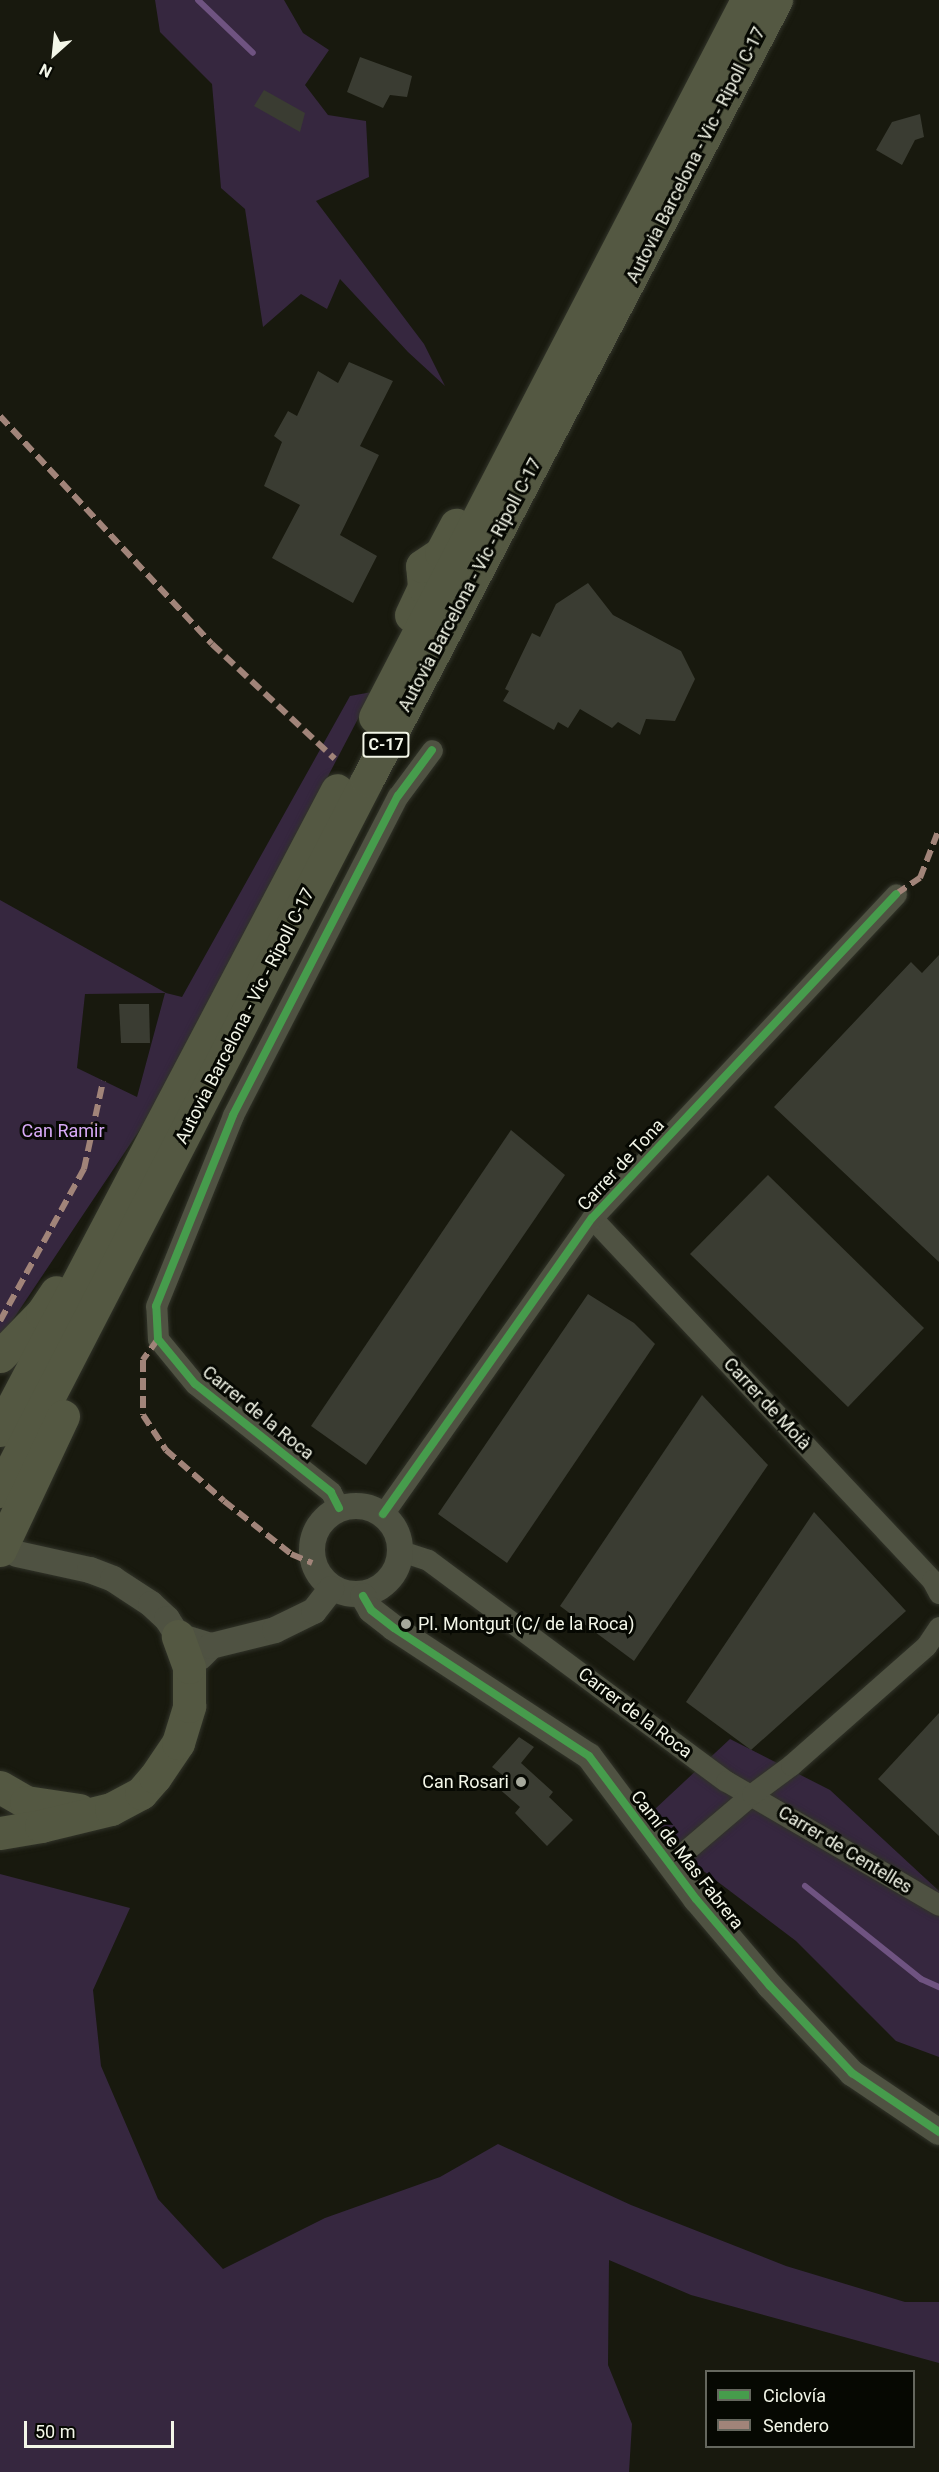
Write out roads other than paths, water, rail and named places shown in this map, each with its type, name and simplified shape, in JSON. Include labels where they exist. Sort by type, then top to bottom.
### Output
[{"type":"highway","name":"Autovia Barcelona - Vic - Ripoll C-17","points":[[0,1491],[776,0]]},
{"type":"highway","name":"Autovia Barcelona - Vic - Ripoll C-17","points":[[0,1430],[384,698],[386,670],[424,587],[422,566],[441,553],[473,492],[512,453],[738,5]]},
{"type":"highway","points":[[8,1552],[137,1258],[177,1150]]},
{"type":"highway","points":[[0,1356],[42,1313],[118,1203]]},
{"type":"highway","points":[[0,1833],[41,1826],[111,1809],[141,1792],[168,1761],[178,1743],[189,1706],[200,1656],[178,1636]]},
{"type":"highway","points":[[0,1787],[26,1802],[46,1807],[70,1810],[111,1809]]},
{"type":"street","name":"Carrer de la Roca","points":[[339,1508],[331,1492],[195,1384],[158,1339],[156,1306],[233,1115],[398,796],[432,750]]},
{"type":"street","name":"Carrer de Tona","points":[[383,1514],[592,1218],[896,894]]},
{"type":"street","name":"Carrer de Moià","points":[[592,1218],[932,1580],[939,1593]]},
{"type":"street","points":[[358,1505],[383,1514],[397,1532],[401,1551],[396,1572],[379,1590],[363,1596],[331,1589],[312,1563],[311,1540],[322,1520],[339,1508],[358,1505]]},
{"type":"street","name":"Carrer de la Roca","points":[[401,1551],[428,1560],[726,1781],[752,1794]]},
{"type":"street","points":[[8,1552],[90,1570],[113,1579],[150,1604],[167,1619],[178,1636]]},
{"type":"street","points":[[200,1656],[275,1630],[314,1611],[331,1589]]},
{"type":"street","name":"Camí de Mas Fabrera","points":[[363,1596],[371,1610],[394,1628],[589,1756],[696,1899],[770,1986],[852,2073],[939,2132]]},
{"type":"street","points":[[671,1863],[752,1794],[791,1765],[908,1662],[926,1646],[939,1627]]},
{"type":"street","name":"Carrer de Centelles","points":[[752,1794],[939,1905]]},
{"type":"waterway","points":[[198,0],[253,53]]},
{"type":"waterway","points":[[805,1886],[921,1979],[939,1987]]},
{"type":"place","name":"Pl. Montgut (C/ de la Roca)","points":[[406,1624]]},
{"type":"place","name":"Can Rosari","points":[[521,1782]]},
{"type":"park label","name":"Can Ramir","points":[[63,1131]]}]
